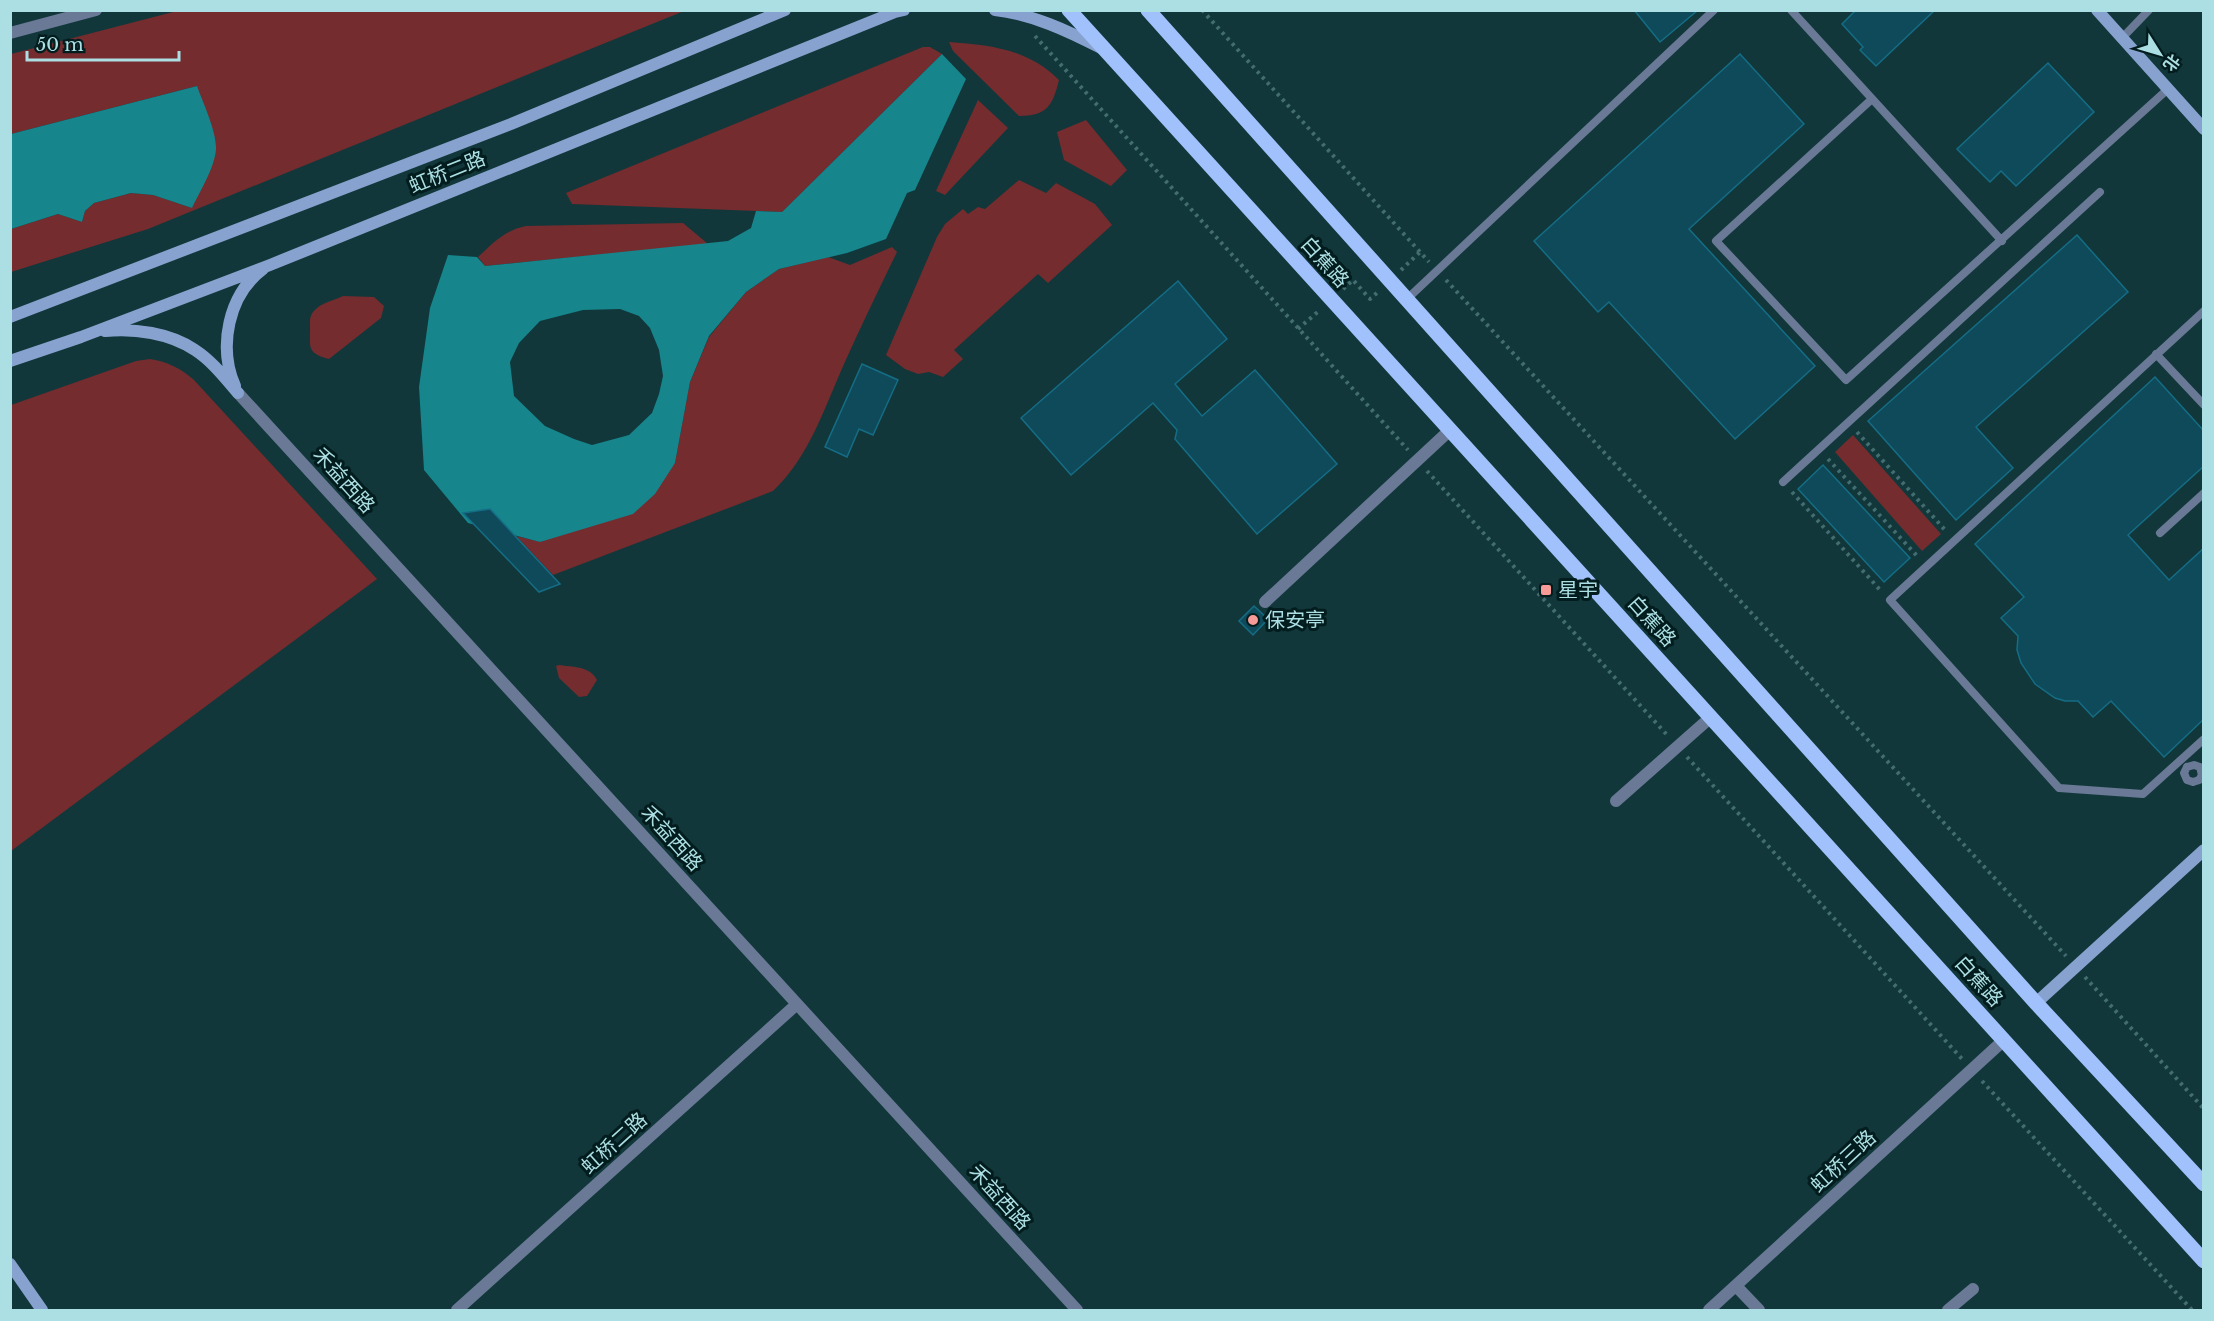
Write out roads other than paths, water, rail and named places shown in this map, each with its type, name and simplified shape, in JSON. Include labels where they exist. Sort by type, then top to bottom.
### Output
[{"type":"main road","name":"白蕉路","points":[[1069,10],[2204,1261]]},
{"type":"main road","name":"白蕉路","points":[[1148,10],[2036,1003],[2204,1184]]},
{"type":"street","points":[[10,33],[96,10]]},
{"type":"street","name":"虹桥二路","points":[[10,318],[511,124],[785,10]]},
{"type":"street","points":[[995,10],[1056,27],[1105,50]]},
{"type":"street","points":[[2097,10],[2204,129]]},
{"type":"street","name":"虹桥二路","points":[[10,361],[81,337],[270,264],[898,11]]},
{"type":"street","points":[[238,393],[231,377],[228,361],[226,342],[229,322],[244,290],[255,275],[270,264]]},
{"type":"street","points":[[81,337],[107,331],[129,331],[153,333],[173,340],[194,349],[211,362],[238,393]]},
{"type":"street","name":"禾益西路","points":[[238,393],[1077,1311]]},
{"type":"street","points":[[1265,602],[1450,430]]},
{"type":"street","points":[[1616,801],[1711,717]]},
{"type":"street","points":[[2036,1003],[2204,850]]},
{"type":"street","name":"虹桥二路","points":[[457,1311],[797,1004]]},
{"type":"street","name":"虹桥三路","points":[[1709,1311],[2004,1040]]},
{"type":"street","points":[[10,1264],[42,1311]]},
{"type":"street","points":[[1736,1286],[1759,1311]]},
{"type":"street","points":[[1948,1311],[1973,1289]]},
{"type":"lane","points":[[1407,299],[1714,10]]},
{"type":"lane","points":[[1791,10],[2002,241]]},
{"type":"lane","points":[[2122,38],[2149,10]]},
{"type":"lane","points":[[1872,99],[1716,242],[1846,380],[2168,89]]},
{"type":"lane","points":[[1783,482],[2100,192]]},
{"type":"lane","points":[[2204,310],[1890,600],[2059,788],[2143,794],[2184,764],[2204,739]]},
{"type":"lane","points":[[2156,354],[2204,405]]},
{"type":"lane","points":[[2160,533],[2204,492]]},
{"type":"lane","points":[[2184,764],[2200,767],[2201,783]]},
{"type":"water","points":[[942,54],[966,79],[915,190],[907,193],[886,239],[847,253],[779,269],[746,292],[709,336],[690,382],[675,463],[655,494],[633,514],[540,542],[468,523],[424,470],[419,387],[430,308],[448,255],[477,257],[485,266],[728,241],[751,228],[756,211],[782,212]],"holes":[[[620,309],[639,316],[650,328],[659,350],[663,376],[652,413],[629,435],[592,445],[574,439],[545,426],[514,396],[510,362],[519,343],[540,321],[583,310]]]},
{"type":"water","points":[[197,86],[212,126],[216,150],[210,172],[192,208],[153,195],[131,193],[94,203],[85,211],[82,222],[58,214],[11,229],[11,134]]},
{"type":"place","name":"星宇","points":[[1546,590]]},
{"type":"place","name":"保安亭","points":[[1253,620]]}]
